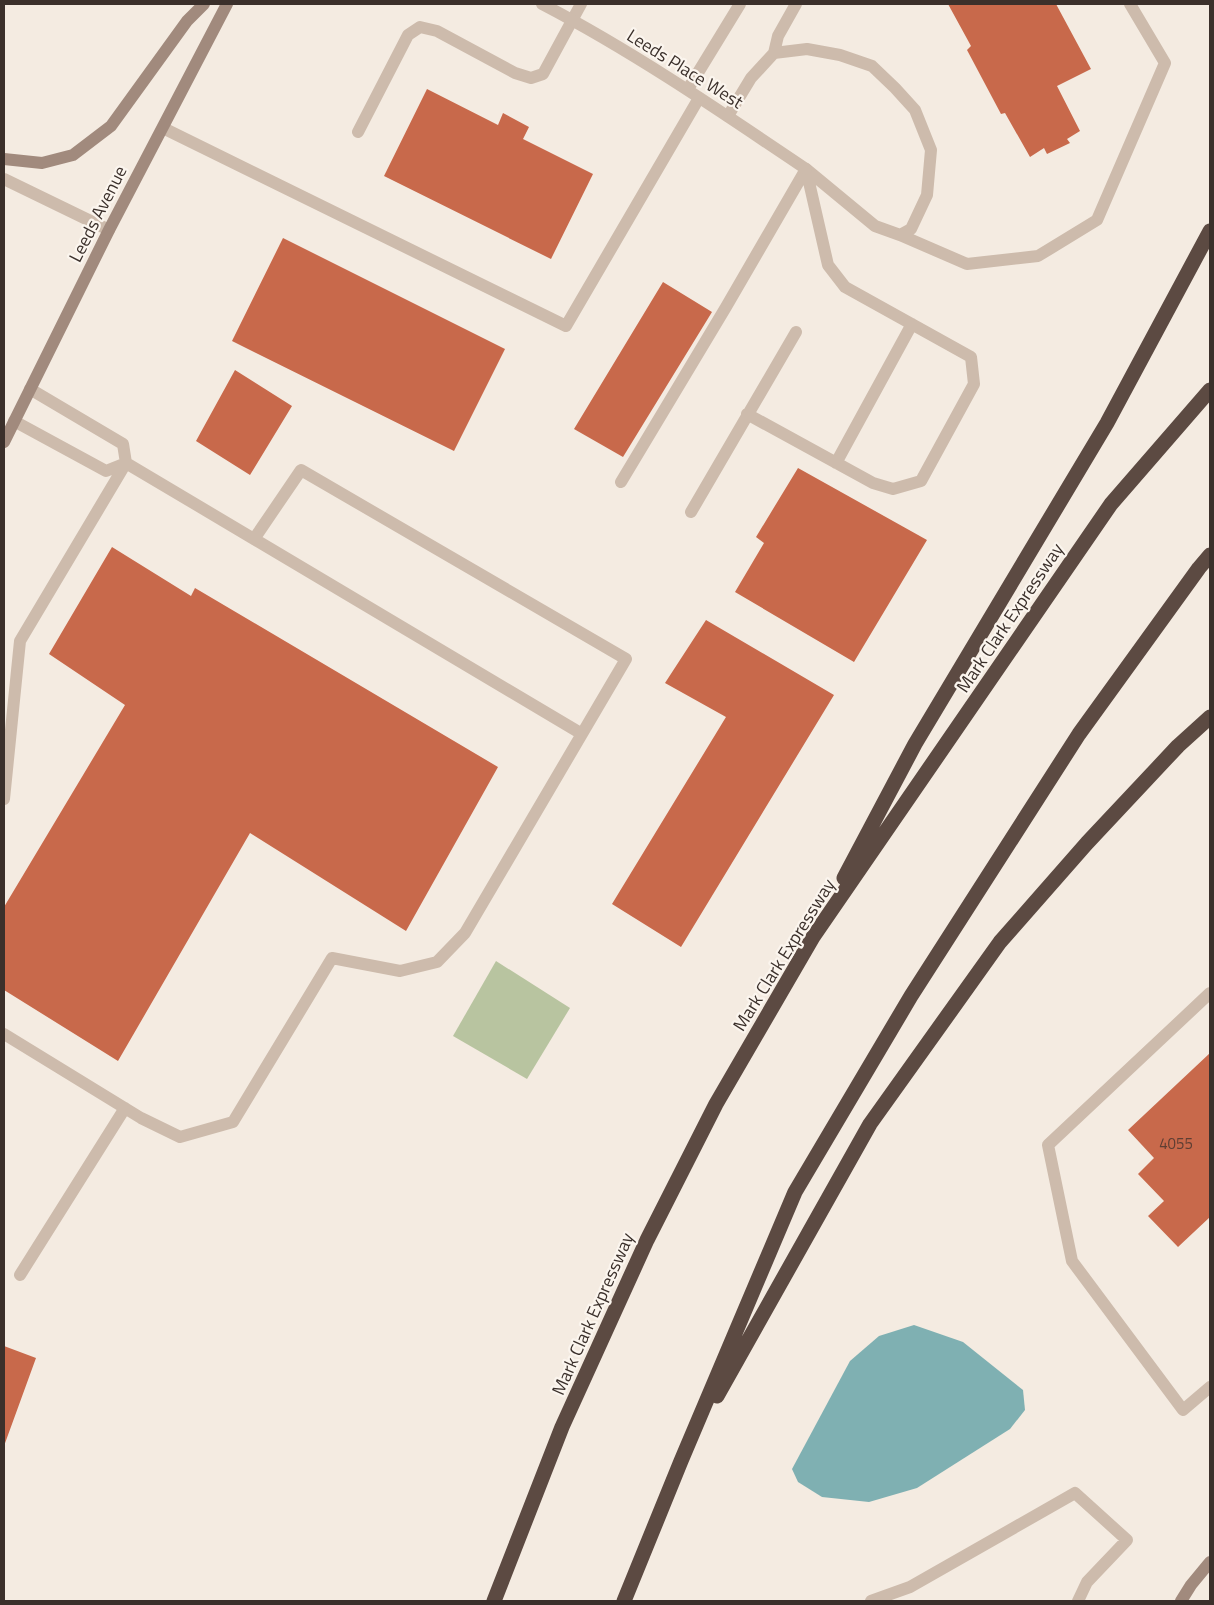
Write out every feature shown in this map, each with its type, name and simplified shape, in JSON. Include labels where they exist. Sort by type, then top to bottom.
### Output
[{"type":"highway","points":[[813,937],[915,744],[1107,423],[1210,231]]},
{"type":"highway","name":"Mark Clark Expressway","points":[[494,1601],[562,1427],[647,1240],[716,1104],[813,937],[1111,504],[1210,390]]},
{"type":"highway","points":[[624,1601],[795,1192],[911,996],[1078,734],[1210,555]]},
{"type":"highway","points":[[681,1461],[870,1124],[1000,942],[1093,836],[1178,746],[1210,717]]},
{"type":"street","points":[[4,158],[42,163],[73,155],[111,126],[187,21],[204,4]]},
{"type":"street","name":"Leeds Avenue","points":[[4,442],[109,230],[227,4]]},
{"type":"street","name":"Leeds Place West","points":[[542,4],[572,20],[728,116],[806,169],[874,226],[900,235],[967,264],[1038,256],[1097,220],[1166,63],[1130,4]]},
{"type":"street","points":[[358,132],[408,35],[420,27],[437,31],[515,74],[531,78],[543,74],[581,4]]},
{"type":"street","points":[[688,90],[740,4]]},
{"type":"street","points":[[728,116],[751,78],[774,53],[778,36],[796,4]]},
{"type":"street","points":[[774,53],[807,50],[840,55],[872,66],[915,110],[930,150],[927,195],[911,229],[900,235]]},
{"type":"street","points":[[162,128],[566,326],[700,98]]},
{"type":"street","points":[[747,414],[873,483],[893,489],[921,481],[974,384],[971,357],[845,287],[828,265],[806,169]]},
{"type":"street","points":[[621,482],[806,169]]},
{"type":"street","points":[[4,179],[109,230]]},
{"type":"street","points":[[836,463],[912,324]]},
{"type":"street","points":[[691,512],[796,332]]},
{"type":"street","points":[[4,799],[20,641],[126,463],[123,444],[30,389]]},
{"type":"street","points":[[14,421],[106,471],[126,463]]},
{"type":"street","points":[[126,463],[582,734]]},
{"type":"street","points":[[4,1034],[141,1118],[180,1137],[233,1122],[332,958],[400,971],[437,962],[465,933],[626,659],[301,470],[254,539]]},
{"type":"street","points":[[1210,993],[1048,1145],[1072,1261],[1183,1410],[1210,1387]]},
{"type":"street","points":[[20,1275],[125,1108]]},
{"type":"street","points":[[871,1601],[910,1588],[1075,1493],[1127,1540],[1087,1582],[1078,1601]]},
{"type":"street","points":[[1181,1601],[1191,1585],[1210,1562]]},
{"type":"green space","points":[[496,961],[570,1008],[527,1079],[453,1036]]},
{"type":"water","points":[[914,1325],[963,1342],[1023,1390],[1025,1410],[1010,1429],[917,1488],[869,1502],[822,1497],[798,1482],[792,1469],[850,1361],[879,1336]]},
{"type":"building","points":[[948,4],[1056,4],[1091,69],[1057,86],[1080,131],[1067,139],[1070,143],[1047,154],[1044,148],[1030,157],[1005,113],[1001,114],[967,50],[971,46]]},
{"type":"building","points":[[427,89],[498,125],[503,113],[529,127],[523,139],[593,174],[551,259],[384,176]]},
{"type":"building","points":[[283,238],[505,349],[454,451],[232,341]]},
{"type":"building","points":[[663,282],[712,312],[623,457],[574,429]]},
{"type":"building","points":[[235,370],[292,406],[250,475],[196,441]]},
{"type":"building","points":[[798,468],[927,540],[854,662],[735,592],[764,543],[756,537]]},
{"type":"building","points":[[112,547],[191,596],[195,588],[498,767],[406,931],[250,833],[118,1061],[4,990],[4,907],[125,705],[49,654]]},
{"type":"building","points":[[706,620],[834,695],[681,947],[612,904],[726,717],[665,683]]},
{"type":"building","points":[[1210,1053],[1210,1217],[1178,1247],[1148,1216],[1164,1201],[1138,1174],[1154,1158],[1128,1130]]},
{"type":"building","points":[[4,1346],[36,1358],[4,1446]]}]
